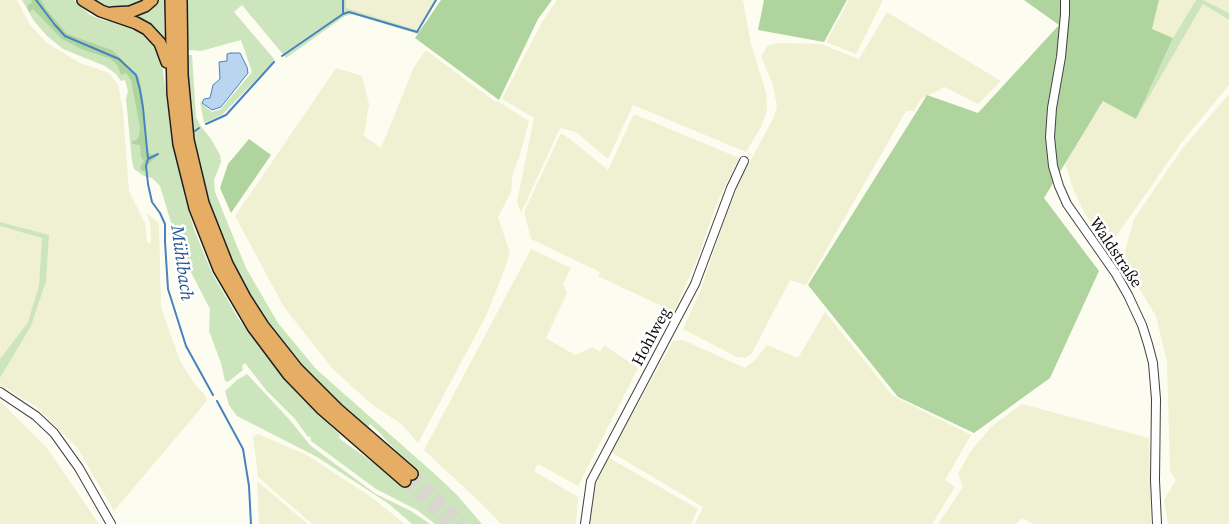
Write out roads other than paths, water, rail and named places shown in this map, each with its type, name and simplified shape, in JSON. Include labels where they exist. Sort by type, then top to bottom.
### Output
[{"type":"highway","points":[[83,0],[93,8],[136,23],[147,29],[164,49],[173,93],[179,144],[195,208],[219,269],[240,306],[268,348],[302,388],[328,414],[409,477],[337,409],[292,363],[254,312],[228,264],[203,203],[190,148],[182,89],[181,0]]},
{"type":"highway","points":[[108,13],[130,12],[145,6],[152,0]]},
{"type":"highway","points":[[171,0],[173,93]]},
{"type":"street","name":"Waldstraße","points":[[1065,0],[1061,57],[1052,108],[1050,137],[1053,166],[1067,204],[1116,274],[1142,325],[1148,344],[1153,363],[1156,399],[1155,480],[1157,524]]},
{"type":"street","name":"Hohlweg","points":[[585,524],[591,481],[695,284],[731,188],[744,161]]},
{"type":"street","points":[[0,392],[36,416],[54,433],[79,468],[111,524]]},
{"type":"water","points":[[240,53],[248,73],[221,107],[212,110],[202,103],[204,99],[210,98],[213,85],[220,79],[219,62],[227,61],[227,54]]},
{"type":"waterway","name":"Mühlbach","points":[[36,0],[65,36],[119,59],[136,75],[143,108],[148,159],[146,166],[148,184],[152,202],[165,224],[168,289],[186,346],[213,395]]},
{"type":"waterway","points":[[343,0],[343,14]]},
{"type":"waterway","name":"Mühlbach","points":[[282,56],[343,14],[349,12],[417,32],[436,0]]},
{"type":"waterway","name":"Mühlbach","points":[[206,124],[226,115],[274,62]]},
{"type":"waterway","name":"Mühlbach","points":[[195,131],[199,128]]},
{"type":"waterway","name":"Mühlbach","points":[[148,159],[158,154]]},
{"type":"waterway","name":"Mühlbach","points":[[217,401],[243,449],[249,486],[251,524]]},
{"type":"tunnel","points":[[412,474],[463,524]]},
{"type":"tunnel","points":[[405,481],[450,524]]}]
